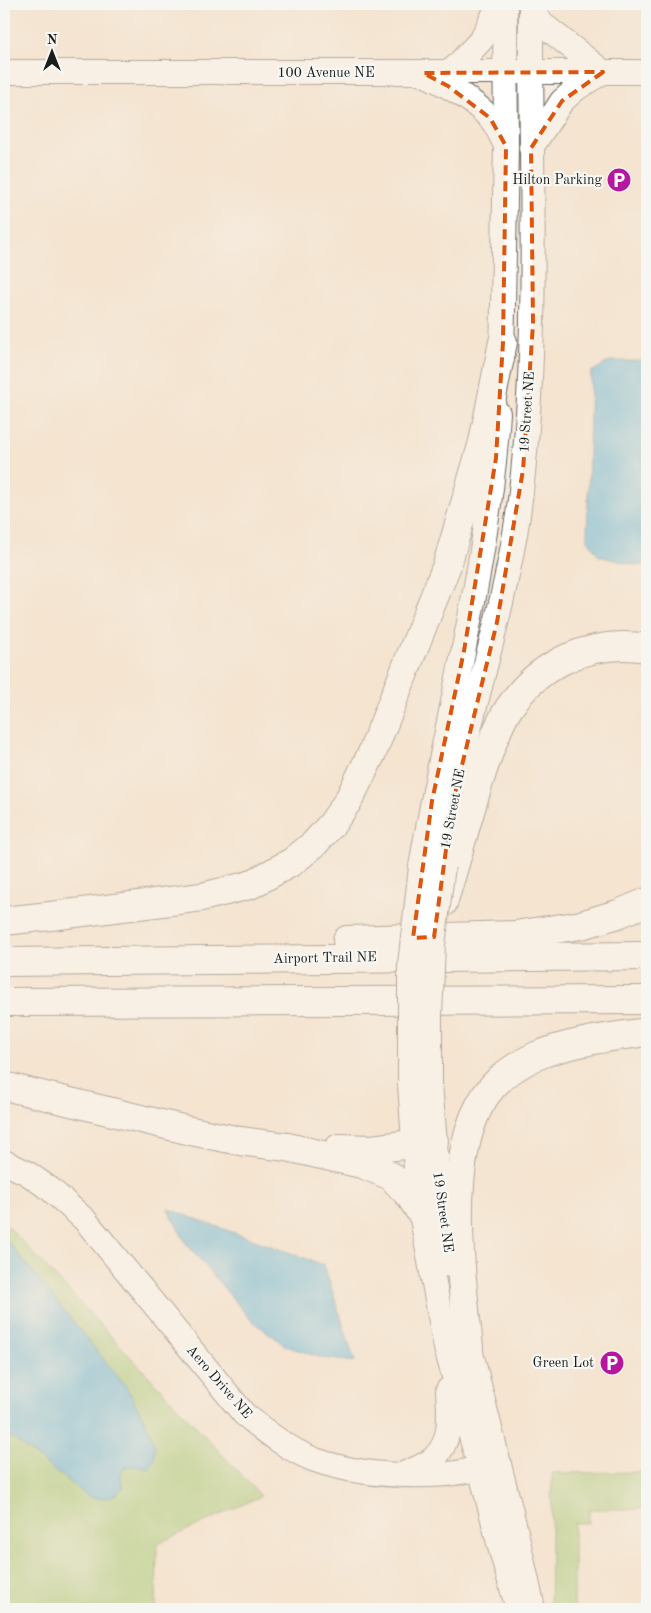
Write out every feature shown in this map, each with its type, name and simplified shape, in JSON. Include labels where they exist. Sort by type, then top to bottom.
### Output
[{"type":"highway","points":[[4,921],[59,916],[202,897],[250,885],[292,862],[314,844],[332,824],[348,801],[372,753],[447,565],[483,442],[503,342]]},
{"type":"highway","points":[[434,929],[440,866],[477,786],[492,743],[509,708],[545,670],[568,657],[605,646],[647,648]]},
{"type":"highway","points":[[31,961],[176,945],[515,935],[581,925],[618,914],[647,902]]},
{"type":"highway","name":"Airport Trail NE","points":[[4,962],[647,956]]},
{"type":"highway","points":[[4,1002],[647,1000]]},
{"type":"highway","points":[[458,1348],[462,1270],[460,1190],[462,1159],[469,1132],[483,1101],[493,1086],[536,1056],[594,1041],[647,1032]]},
{"type":"highway","points":[[4,1086],[191,1131],[240,1141],[287,1147],[362,1164],[391,1176],[410,1196],[421,1213]]},
{"type":"highway","points":[[287,1147],[372,1149],[424,1142]]},
{"type":"street","points":[[451,72],[482,40],[499,4]]},
{"type":"street","name":"19 Street NE","points":[[440,866],[432,801],[464,651],[488,516],[496,458],[503,342],[506,4]]},
{"type":"street","points":[[531,7],[542,24],[604,72],[577,88],[562,101],[531,148]]},
{"type":"street","name":"19 Street NE","points":[[531,7],[533,324],[523,470],[517,518],[497,622],[460,770],[440,866],[410,964],[424,1142],[421,1213],[490,1466],[523,1565],[532,1604],[531,1609]]},
{"type":"street","name":"100 Avenue NE","points":[[4,72],[647,72]]},
{"type":"street","points":[[423,73],[448,86],[473,103],[490,118],[506,146]]},
{"type":"street","name":"19 Street NE","points":[[420,1084],[430,1016],[434,929]]},
{"type":"street","name":"19 Street NE","points":[[424,1142],[439,1192],[452,1275],[458,1348]]},
{"type":"street","name":"Aero Drive NE","points":[[4,1162],[27,1173],[85,1220],[244,1414],[267,1433],[314,1459],[360,1470],[404,1474],[446,1474],[490,1466]]},
{"type":"street","points":[[404,1474],[435,1458],[447,1435],[450,1424],[458,1348]]},
{"type":"street","name":"19 Street NE","points":[[490,1466],[500,1547],[518,1609]]},
{"type":"highlighted area","points":[[603,72],[562,101],[531,148],[533,324],[523,470],[497,622],[452,806],[434,937],[413,938],[432,801],[464,651],[496,458],[503,342],[506,146],[490,118],[448,86],[423,73]]},
{"type":"green space","points":[[4,1222],[261,1496],[157,1544],[156,1609],[4,1609]]},
{"type":"green space","points":[[647,1472],[647,1509],[589,1509],[589,1523],[574,1523],[574,1609],[550,1609],[552,1473]]},
{"type":"water","points":[[610,361],[647,361],[647,565],[634,565],[599,556],[587,538],[591,372]]},
{"type":"water","points":[[168,1209],[324,1265],[355,1362],[322,1358],[286,1346],[250,1319],[185,1242]]},
{"type":"water","points":[[4,1237],[127,1388],[149,1429],[155,1447],[154,1459],[149,1469],[136,1466],[125,1467],[120,1475],[123,1488],[111,1496],[98,1498],[88,1496],[4,1432]]},
{"type":"place","name":"Hilton Parking","points":[[619,180]]},
{"type":"place","name":"Green Lot","points":[[612,1363]]}]
